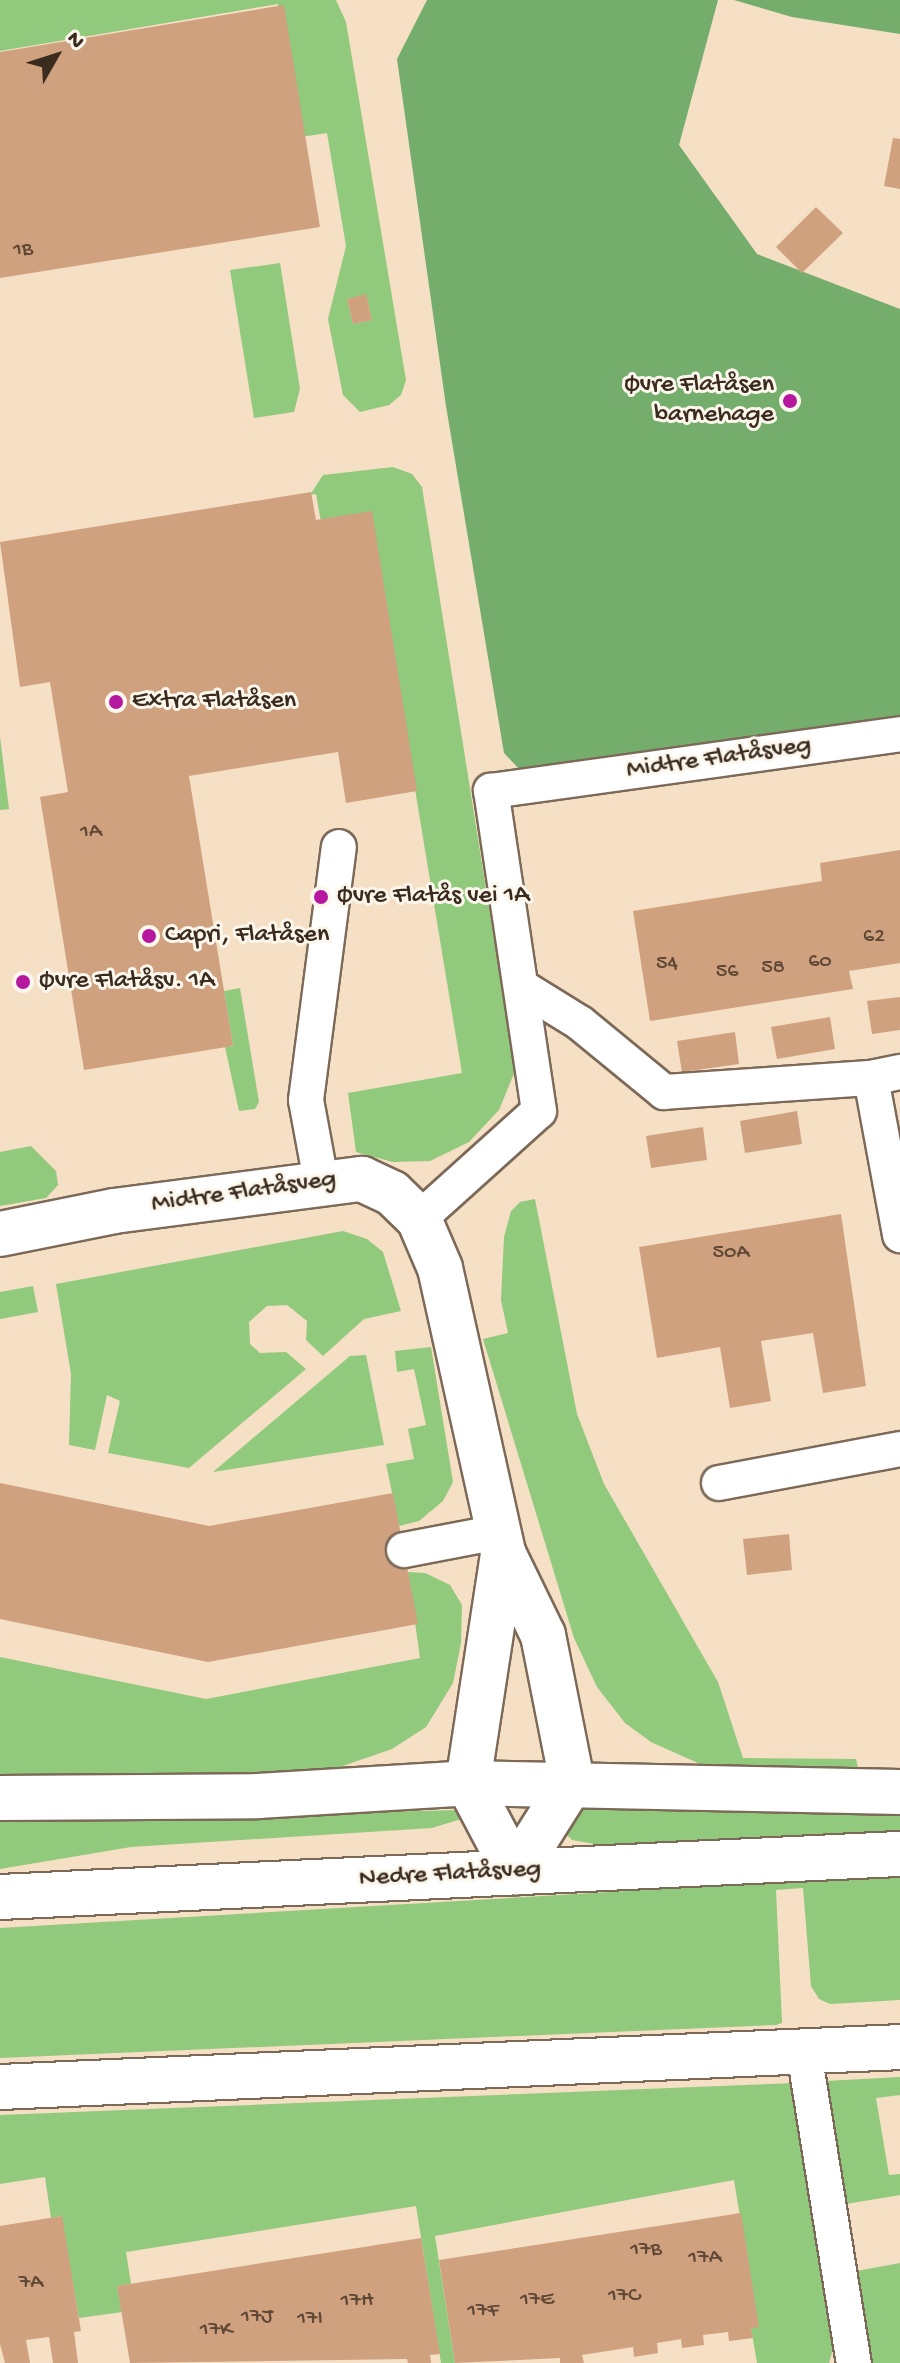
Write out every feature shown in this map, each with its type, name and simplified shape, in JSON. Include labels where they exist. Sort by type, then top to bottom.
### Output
[{"type":"street","name":"Midtre Flatåsveg","points":[[0,1234],[114,1211],[321,1181],[362,1179],[392,1193],[419,1219],[440,1268],[500,1543],[543,1635],[572,1782]]},
{"type":"street","name":"Midtre Flatåsveg","points":[[468,1783],[500,1543]]},
{"type":"street","points":[[468,1783],[515,1872],[572,1782]]},
{"type":"street","points":[[0,1798],[258,1796],[468,1783],[572,1782],[881,1792]]},
{"type":"street","name":"Nedre Flatåsveg","points":[[0,1897],[886,1854]]},
{"type":"street","points":[[0,2087],[900,2047]]},
{"type":"lane","name":"Midtre Flatåsveg","points":[[525,989],[491,791],[900,734]]},
{"type":"lane","points":[[321,1181],[306,1100],[339,847]]},
{"type":"lane","points":[[525,989],[580,1023],[664,1092],[886,1075],[900,1235]]},
{"type":"lane","points":[[419,1219],[539,1111],[525,989]]},
{"type":"lane","points":[[719,1483],[900,1449]]},
{"type":"lane","points":[[404,1550],[500,1543]]},
{"type":"lane","points":[[804,2052],[854,2363]]},
{"type":"green space","points":[[0,0],[336,0],[346,22],[406,380],[401,395],[389,405],[360,412],[343,395],[328,319],[346,246],[327,133],[301,137],[278,4],[0,51]],"holes":[[[366,295],[372,320],[353,324],[347,299]]]},
{"type":"green space","points":[[427,0],[718,0],[679,145],[757,254],[900,309],[900,717],[534,774],[519,769],[504,753],[446,406],[397,59]]},
{"type":"green space","points":[[734,0],[900,0],[900,34],[792,17]]},
{"type":"green space","points":[[280,263],[300,389],[294,412],[254,418],[230,270]]},
{"type":"green space","points":[[393,467],[412,474],[422,487],[515,1071],[499,1110],[469,1142],[430,1161],[393,1162],[356,1152],[348,1093],[462,1073],[407,741],[321,522],[316,494],[310,495],[323,475]]},
{"type":"green space","points":[[0,737],[9,809],[0,810]]},
{"type":"green space","points":[[240,988],[259,1102],[255,1109],[239,1111],[225,1047],[233,1046],[224,991]]},
{"type":"green space","points":[[31,1146],[56,1171],[58,1185],[46,1198],[0,1206],[0,1152]]},
{"type":"green space","points":[[535,1199],[577,1414],[604,1484],[718,1682],[743,1758],[856,1759],[859,1772],[709,1768],[651,1742],[625,1723],[597,1687],[574,1638],[483,1339],[508,1333],[501,1300],[504,1237],[511,1211],[520,1202]]},
{"type":"green space","points":[[343,1231],[367,1239],[383,1252],[401,1311],[364,1319],[323,1356],[306,1340],[307,1321],[287,1305],[267,1306],[249,1322],[250,1344],[260,1353],[286,1352],[306,1369],[189,1468],[108,1453],[120,1401],[107,1395],[95,1450],[69,1445],[71,1374],[56,1284]]},
{"type":"green space","points":[[33,1286],[38,1312],[0,1319],[0,1292]]},
{"type":"green space","points":[[431,1347],[453,1482],[443,1501],[419,1521],[399,1526],[386,1464],[414,1459],[408,1429],[426,1425],[414,1369],[397,1372],[395,1351]]},
{"type":"green space","points":[[366,1355],[384,1445],[213,1472],[350,1356]]},
{"type":"green space","points":[[408,1572],[425,1573],[450,1585],[462,1605],[461,1643],[453,1683],[426,1727],[392,1749],[334,1769],[282,1777],[0,1777],[0,1657],[206,1699],[420,1658]]},
{"type":"green space","points":[[569,1807],[900,1812],[900,1833],[622,1849],[572,1840],[558,1826]]},
{"type":"green space","points":[[461,1810],[461,1819],[432,1828],[131,1847],[0,1869],[0,1821]]},
{"type":"green space","points":[[900,1875],[900,2000],[830,2004],[819,1999],[811,1986],[803,1888],[776,1890],[782,2023],[776,2025],[0,2058],[0,1928]]},
{"type":"green space","points":[[900,2077],[900,2095],[876,2098],[889,2175],[900,2174],[900,2195],[846,2204],[826,2081]]},
{"type":"green space","points":[[795,2083],[836,2338],[829,2363],[757,2363],[751,2328],[758,2326],[734,2180],[435,2236],[455,2363],[441,2363],[416,2206],[126,2252],[131,2284],[117,2286],[122,2312],[79,2318],[61,2216],[51,2218],[45,2177],[0,2184],[0,2115]]},
{"type":"green space","points":[[900,2263],[900,2363],[872,2363],[857,2271]]},
{"type":"building","points":[[284,5],[320,227],[0,278],[0,52]]},
{"type":"building","points":[[893,138],[900,139],[900,189],[884,186]]},
{"type":"building","points":[[816,207],[843,233],[802,273],[776,247]]},
{"type":"building","points":[[366,294],[372,320],[353,324],[347,299]]},
{"type":"building","points":[[311,492],[316,520],[372,511],[417,791],[346,803],[338,752],[189,776],[233,1046],[84,1070],[40,797],[68,792],[50,682],[20,687],[0,542]]},
{"type":"building","points":[[900,850],[900,963],[849,971],[853,989],[650,1021],[633,911],[822,881],[820,863]]},
{"type":"building","points":[[900,997],[900,1030],[872,1034],[867,1001]]},
{"type":"building","points":[[830,1017],[835,1049],[777,1059],[771,1027]]},
{"type":"building","points":[[735,1032],[739,1064],[682,1072],[677,1041]]},
{"type":"building","points":[[797,1111],[802,1144],[745,1153],[740,1121]]},
{"type":"building","points":[[703,1127],[707,1160],[651,1168],[646,1136]]},
{"type":"building","points":[[841,1214],[866,1386],[823,1393],[813,1333],[761,1341],[771,1401],[730,1408],[720,1347],[657,1358],[639,1247]]},
{"type":"building","points":[[0,1483],[209,1526],[393,1493],[418,1624],[208,1662],[0,1619]]},
{"type":"building","points":[[789,1534],[792,1570],[747,1575],[743,1539]]},
{"type":"building","points":[[741,2213],[759,2327],[751,2328],[753,2338],[729,2341],[728,2332],[703,2335],[704,2345],[682,2348],[681,2339],[657,2343],[658,2353],[634,2357],[633,2347],[582,2355],[584,2363],[560,2363],[560,2358],[455,2363],[439,2260]]},
{"type":"building","points":[[62,2216],[81,2331],[74,2332],[78,2363],[53,2363],[49,2337],[26,2340],[30,2363],[5,2363],[0,2344],[0,2226]]},
{"type":"building","points":[[421,2238],[440,2354],[430,2355],[431,2363],[408,2363],[407,2359],[130,2363],[117,2286]]},
{"type":"place","name":"Øvre Flatåsen barnehage","points":[[790,401]]},
{"type":"place","name":"Extra Flatåsen","points":[[116,702]]},
{"type":"place","name":"Øvre Flatås vei 1A","points":[[321,897]]},
{"type":"place","name":"Capri, Flatåsen","points":[[149,936]]},
{"type":"place","name":"Øvre Flatåsv. 1A","points":[[23,982]]}]
